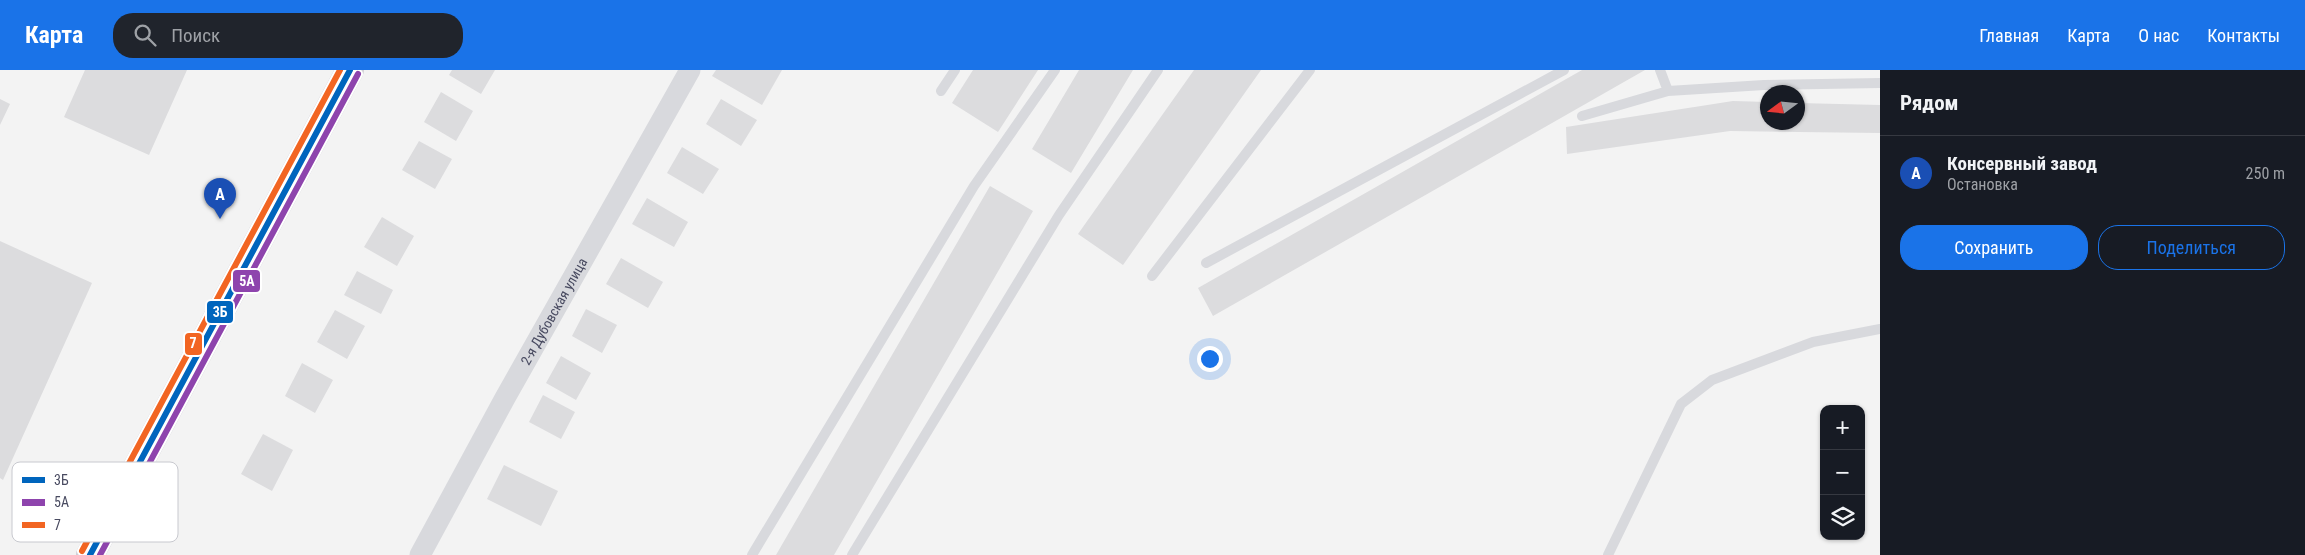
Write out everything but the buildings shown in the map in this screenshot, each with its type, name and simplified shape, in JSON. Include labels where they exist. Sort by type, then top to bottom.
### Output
[{"type":"main road","points":[[140,462],[350,70]]},
{"type":"main road","points":[[90,555],[97,542]]},
{"type":"street","name":"2-я Дубовская улица","points":[[420,555],[505,398],[690,70]]},
{"type":"lane","points":[[941,91],[954,70]]},
{"type":"lane","points":[[752,555],[974,186],[1055,70]]},
{"type":"lane","points":[[852,555],[1059,215],[1158,70]]},
{"type":"lane","points":[[1152,276],[1310,70]]},
{"type":"lane","points":[[1206,263],[1564,70]]},
{"type":"lane","points":[[1660,70],[1668,91]]},
{"type":"lane","points":[[1582,116],[1668,91],[1764,85],[1880,83]]},
{"type":"lane","points":[[1608,555],[1682,404],[1712,380],[1814,342],[1880,330]]},
{"type":"transit line","name":"7","points":[[130,462],[340,70]]},
{"type":"transit line","name":"3Б","points":[[140,462],[350,70]]},
{"type":"transit line","name":"5А","points":[[150,462],[358,74]]},
{"type":"transit line","name":"7","points":[[82,551],[87,542]]},
{"type":"transit line","name":"3Б","points":[[90,555],[97,542]]},
{"type":"transit line","name":"5А","points":[[100,555],[107,542]]},
{"type":"place","name":"Консервный завод","points":[[220,219]]}]
